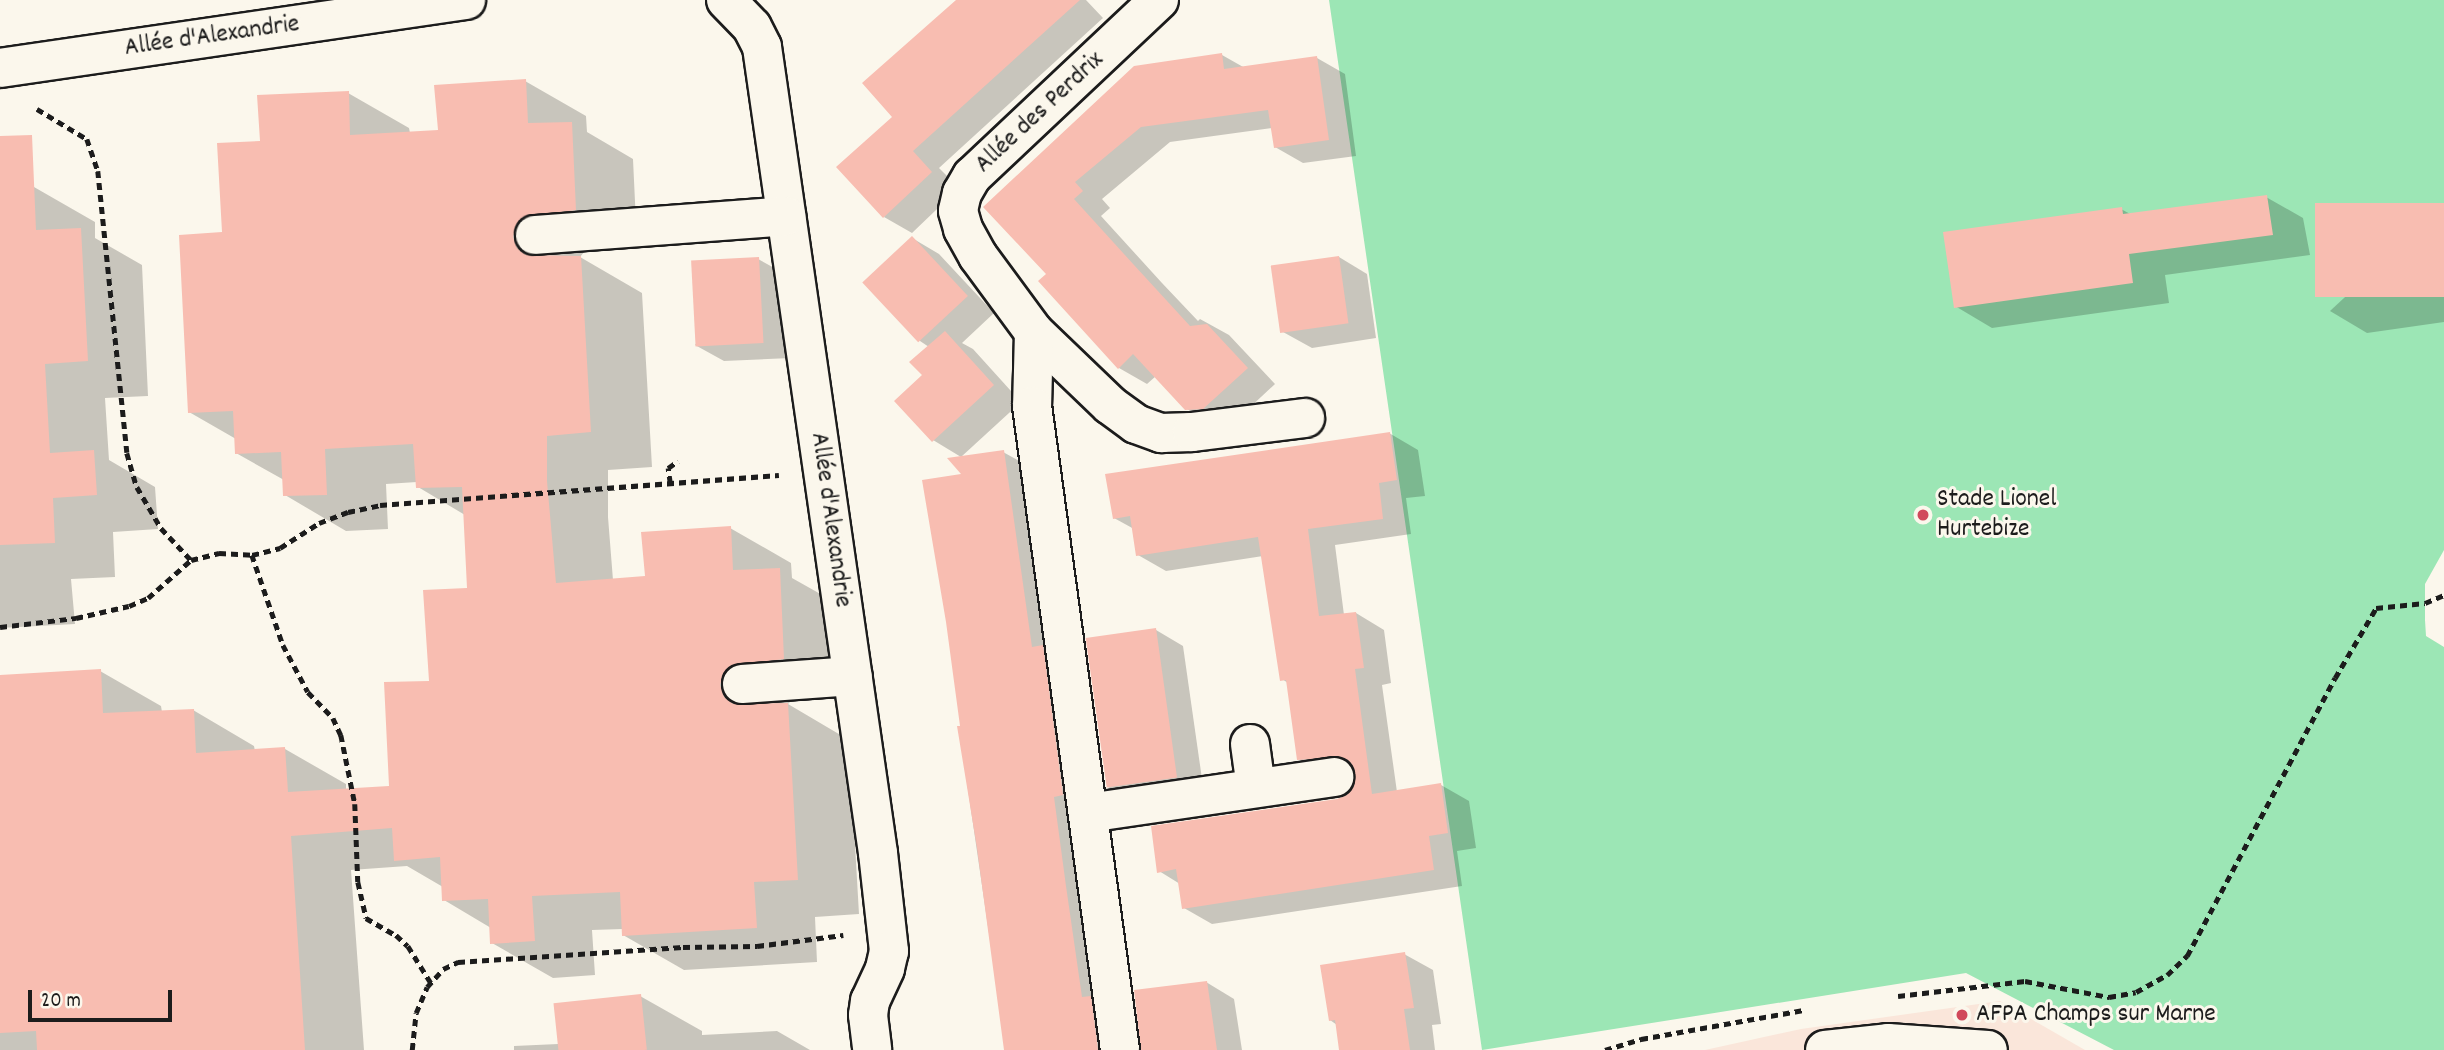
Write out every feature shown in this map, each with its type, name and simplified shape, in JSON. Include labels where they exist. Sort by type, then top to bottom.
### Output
[{"type":"street","name":"Allée d'Alexandrie","points":[[0,68],[467,0]]},
{"type":"street","name":"Allée d'Alexandrie","points":[[726,0],[752,27],[762,47],[853,676],[888,929],[889,951],[885,970],[867,1015],[872,1050]]},
{"type":"street","name":"Allée des Perdrix","points":[[1159,0],[972,176],[961,193],[958,211],[962,229],[978,256],[1034,332],[1110,405],[1136,424],[1161,433],[1192,432],[1305,418]]},
{"type":"street","points":[[535,235],[786,216]]},
{"type":"street","points":[[1034,332],[1032,406],[1120,1050]]},
{"type":"street","points":[[742,684],[853,676]]},
{"type":"street","points":[[1250,744],[1256,788]]},
{"type":"street","points":[[1088,813],[1334,776]]},
{"type":"street","points":[[1825,1050],[1888,1043],[1989,1050]]},
{"type":"path","points":[[30,105],[88,139],[98,172],[127,453],[136,487],[161,528],[191,560]]},
{"type":"path","points":[[670,483],[668,468],[678,461]]},
{"type":"path","points":[[0,627],[76,618],[129,606],[148,598],[191,560],[219,553],[252,555],[280,548],[319,523],[338,515],[380,505],[823,472]]},
{"type":"path","points":[[252,555],[283,645],[308,692],[333,718],[341,735],[355,804],[358,882],[366,918],[396,935],[408,946],[431,983]]},
{"type":"path","points":[[1894,997],[2025,981],[2109,998],[2136,992],[2167,975],[2187,956],[2335,678],[2376,608],[2425,603],[2444,594]]},
{"type":"path","points":[[412,1050],[416,1013],[431,983],[443,970],[458,962],[683,947],[757,946],[888,929]]},
{"type":"path","points":[[1605,1050],[1641,1039],[1815,1008]]},
{"type":"shaded area","name":"AFPA Champs sur Marne","points":[[2000,1001],[2085,1050],[1705,1050],[1801,1029]]},
{"type":"green space","name":"Stade Lionel Hurtebize","points":[[1329,0],[2444,0],[2444,550],[2425,584],[2425,620],[2426,636],[2444,647],[2444,1050],[2114,1050],[1966,973],[1482,1050]]},
{"type":"building","points":[[956,0],[1080,0],[913,151],[932,172],[883,218],[836,167],[892,117],[862,83]]},
{"type":"building","points":[[1222,53],[1224,69],[1317,56],[1329,140],[1274,148],[1268,110],[1141,127],[1075,182],[1083,191],[1074,199],[1190,326],[1207,324],[1248,368],[1203,409],[1185,410],[1133,354],[1118,369],[1038,281],[1046,274],[983,207],[1134,66]]},
{"type":"building","points":[[526,79],[528,123],[572,122],[576,210],[523,217],[516,225],[513,237],[517,248],[526,255],[581,256],[591,432],[547,436],[547,481],[556,583],[645,576],[641,532],[731,526],[733,570],[780,568],[784,659],[730,666],[723,674],[720,685],[724,697],[733,704],[788,703],[798,880],[754,882],[757,928],[622,936],[620,892],[532,896],[535,941],[490,944],[488,899],[442,901],[440,857],[394,861],[392,828],[291,836],[305,1050],[37,1050],[36,1031],[0,1033],[0,675],[101,669],[103,713],[194,709],[196,753],[285,747],[288,792],[389,786],[384,682],[429,681],[423,590],[467,588],[462,487],[416,488],[413,444],[325,449],[327,495],[283,496],[281,452],[235,454],[233,411],[188,413],[179,235],[222,232],[217,143],[260,141],[257,95],[349,91],[350,135],[438,130],[434,85]]},
{"type":"building","points":[[32,135],[36,230],[81,228],[88,361],[45,364],[50,453],[94,450],[97,495],[53,498],[55,543],[0,545],[0,136]]},
{"type":"building","points":[[2267,195],[2273,235],[2129,254],[2133,283],[1954,308],[1943,232],[2122,207],[2123,214]]},
{"type":"building","points":[[2315,203],[2444,203],[2444,297],[2315,297]]},
{"type":"building","points":[[912,236],[968,296],[918,342],[862,282]]},
{"type":"building","points":[[1339,256],[1348,323],[1280,333],[1271,266]]},
{"type":"building","points":[[759,257],[764,343],[696,346],[691,261]]},
{"type":"building","points":[[945,331],[994,385],[932,442],[894,401],[922,375],[909,362]]},
{"type":"building","points":[[1390,432],[1397,480],[1379,483],[1383,519],[1308,529],[1319,616],[1356,612],[1364,668],[1355,669],[1372,794],[1441,783],[1448,833],[1429,836],[1434,870],[1182,909],[1176,869],[1157,873],[1151,826],[1337,799],[1347,795],[1354,786],[1355,773],[1351,763],[1341,757],[1297,760],[1286,680],[1280,681],[1258,537],[1136,556],[1130,516],[1113,519],[1105,474]]},
{"type":"building","points":[[1004,450],[1032,647],[1043,645],[1063,795],[1054,797],[1066,886],[1082,997],[1091,996],[1098,1050],[1004,1050],[977,848],[957,726],[960,726],[946,622],[922,480],[961,474],[947,458]]},
{"type":"building","points":[[1156,628],[1177,778],[1107,787],[1086,638]]},
{"type":"building","points":[[1405,952],[1414,1008],[1404,1009],[1410,1050],[1339,1050],[1335,1020],[1329,1021],[1320,965]]},
{"type":"building","points":[[1207,981],[1217,1050],[1141,1050],[1134,990]]},
{"type":"building","points":[[641,994],[647,1050],[558,1050],[553,1003]]},
{"type":"place","name":"Stade Lionel Hurtebize","points":[[1923,515]]},
{"type":"place","name":"AFPA Champs sur Marne","points":[[1962,1015]]}]
